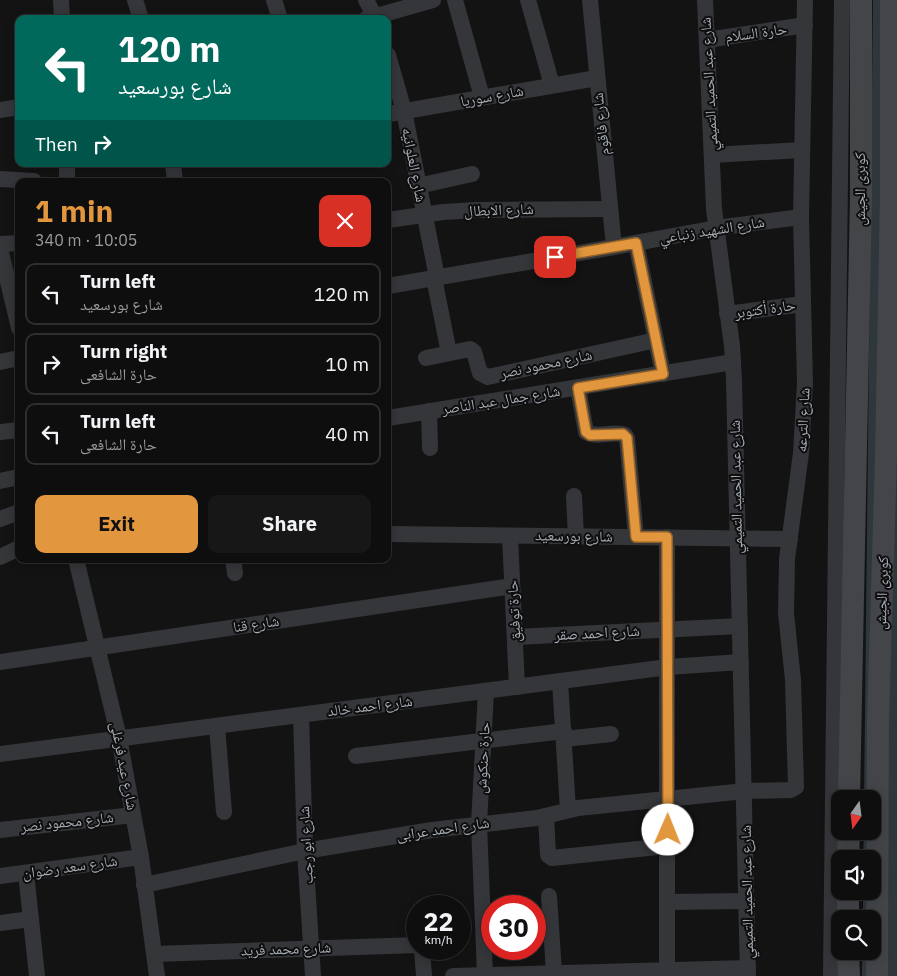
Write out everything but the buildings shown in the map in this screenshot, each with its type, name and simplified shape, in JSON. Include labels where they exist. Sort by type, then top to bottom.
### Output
[{"type":"main road","name":"كوبرى الجيش","points":[[849,790],[860,216],[861,0]]},
{"type":"main road","name":"كوبرى الجيش","points":[[878,976],[878,722],[891,194],[891,0]]},
{"type":"main road","points":[[848,960],[848,976]]},
{"type":"street","points":[[61,0],[62,15]]},
{"type":"street","points":[[135,0],[140,15]]},
{"type":"street","points":[[274,0],[279,15]]},
{"type":"street","points":[[366,0],[371,15]]},
{"type":"street","points":[[382,15],[433,0]]},
{"type":"street","points":[[456,0],[482,98]]},
{"type":"street","points":[[528,0],[552,85]]},
{"type":"street","name":"شارع فاقوم","points":[[590,0],[614,247]]},
{"type":"street","name":"شارع عبد الحميد التميمي","points":[[705,0],[716,228],[733,362],[748,972]]},
{"type":"street","name":"شارع الترعه","points":[[744,791],[791,790],[797,783],[793,680],[786,620],[787,559],[799,479],[804,419],[805,384],[801,217],[805,0]]},
{"type":"street","points":[[831,976],[842,0]]},
{"type":"street","name":"حارة السلام","points":[[707,40],[805,26]]},
{"type":"street","name":"شارع العلوانيه","points":[[391,66],[404,111],[449,353]]},
{"type":"street","name":"شارع سوريا","points":[[391,113],[597,78]]},
{"type":"street","points":[[0,110],[15,108]]},
{"type":"street","points":[[712,155],[802,150]]},
{"type":"street","points":[[418,186],[472,174]]},
{"type":"street","points":[[0,179],[15,180]]},
{"type":"street","name":"شارع الابطال","points":[[391,220],[424,214],[516,208],[610,209]]},
{"type":"street","name":"شارع الشهيد زنباعي","points":[[391,286],[716,228],[801,217]]},
{"type":"street","points":[[0,244],[15,243]]},
{"type":"street","points":[[636,243],[663,374]]},
{"type":"street","points":[[0,248],[15,311]]},
{"type":"street","name":"حارة أكتوبر","points":[[728,314],[803,304]]},
{"type":"street","name":"شارع محمود نصر","points":[[426,358],[468,349],[473,350],[480,373],[488,376],[656,340]]},
{"type":"street","points":[[0,362],[15,359]]},
{"type":"street","name":"شارع جمال عبد الناصر","points":[[391,417],[733,362]]},
{"type":"street","points":[[578,388],[586,432],[590,435],[623,434],[627,438],[636,537]]},
{"type":"street","points":[[429,411],[430,448]]},
{"type":"street","points":[[0,432],[15,430]]},
{"type":"street","points":[[0,481],[15,478]]},
{"type":"street","points":[[574,496],[576,536]]},
{"type":"street","points":[[0,519],[15,513]]},
{"type":"street","name":"شارع بورسعيد","points":[[391,534],[790,539]]},
{"type":"street","name":"حارة توفيق","points":[[510,536],[518,687]]},
{"type":"street","points":[[667,537],[667,973]]},
{"type":"street","points":[[0,556],[15,550]]},
{"type":"street","name":"شارع عيد فرغلى","points":[[77,563],[119,738],[141,857],[157,976]]},
{"type":"street","name":"شارع قنا","points":[[0,662],[512,586]]},
{"type":"street","name":"شارع احمد صقر","points":[[515,637],[740,626]]},
{"type":"street","name":"شارع احمد خالد","points":[[0,754],[668,667],[741,662]]},
{"type":"street","points":[[560,681],[568,810]]},
{"type":"street","name":"حارة حنكوش","points":[[485,975],[479,824],[486,691]]},
{"type":"street","name":"شارع ابو رجب","points":[[301,715],[305,851],[313,976]]},
{"type":"street","points":[[217,726],[224,812]]},
{"type":"street","points":[[356,756],[484,740],[611,734]]},
{"type":"street","name":"شارع احمد عرابى","points":[[144,885],[305,851],[432,830],[546,816],[568,810],[744,791]]},
{"type":"street","name":"شارع محمود نصر","points":[[0,830],[133,815]]},
{"type":"street","points":[[546,816],[548,855],[552,858],[667,846]]},
{"type":"street","name":"شارع سعد رضوان","points":[[0,876],[141,857]]},
{"type":"street","points":[[26,873],[37,976]]},
{"type":"street","points":[[549,896],[554,973]]},
{"type":"street","points":[[667,902],[747,901]]},
{"type":"street","points":[[0,923],[31,919]]},
{"type":"street","name":"شارع محمد فريد","points":[[155,954],[406,945]]},
{"type":"street","points":[[423,960],[424,976]]},
{"type":"street","points":[[453,976],[554,973],[748,972]]},
{"type":"shaded area","points":[[873,0],[897,0],[897,976],[862,976],[862,960],[881,960],[881,910],[863,910],[863,900],[881,900],[881,850],[863,850],[864,840],[881,840],[881,790],[864,790]]},
{"type":"route","points":[[555,257],[636,243],[663,374],[578,388],[586,432],[590,435],[619,433],[627,438],[636,537],[667,537],[668,830]]}]
